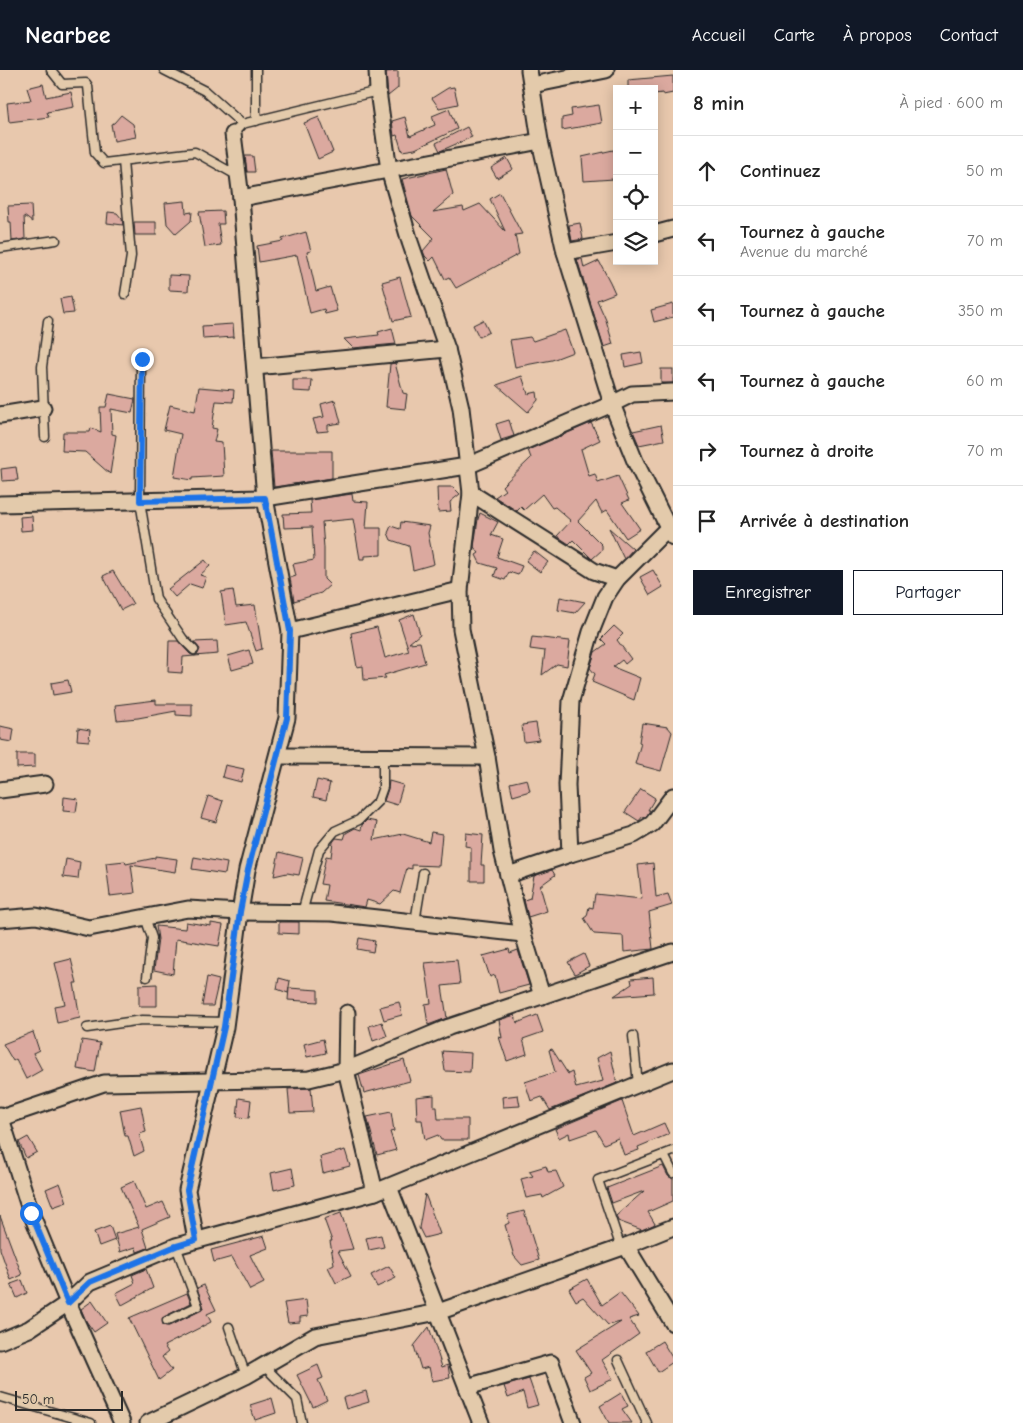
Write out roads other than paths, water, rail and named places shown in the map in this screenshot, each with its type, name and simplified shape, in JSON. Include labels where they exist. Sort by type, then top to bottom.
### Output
[{"type":"street","points":[[377,70],[388,170],[410,242],[447,349],[460,408],[471,493],[460,590],[461,629],[502,851],[523,934],[542,996]]},
{"type":"street","points":[[570,854],[567,785],[571,701],[591,632],[605,597],[617,579],[671,532],[635,462],[612,404],[565,252],[540,141],[531,77],[606,70]]},
{"type":"street","points":[[196,1240],[187,1190],[225,1022],[240,912],[248,870],[287,718],[290,631],[265,498],[238,176],[238,129]]},
{"type":"street","points":[[241,198],[540,141]]},
{"type":"street","points":[[658,233],[673,228]]},
{"type":"street","points":[[565,252],[613,245]]},
{"type":"street","points":[[254,367],[447,349]]},
{"type":"street","points":[[0,504],[265,498],[467,466],[632,394],[673,392]]},
{"type":"street","points":[[0,414],[43,408]]},
{"type":"street","points":[[471,493],[594,571],[617,579]]},
{"type":"street","points":[[290,631],[460,590]]},
{"type":"street","points":[[278,756],[486,757]]},
{"type":"street","points":[[0,790],[45,784]]},
{"type":"street","points":[[508,875],[634,835],[652,824],[673,796]]},
{"type":"street","points":[[0,919],[36,916],[89,928],[188,909],[332,914],[523,934]]},
{"type":"street","points":[[122,1423],[68,1303],[31,1213],[0,1116],[104,1083],[309,1079],[346,1070],[449,1027],[673,952]]},
{"type":"street","points":[[347,1013],[346,1070],[382,1190],[438,1312],[481,1423]]},
{"type":"street","points":[[0,1341],[29,1329],[68,1303],[90,1282],[176,1246],[382,1190],[673,1070]]},
{"type":"street","points":[[148,1423],[246,1376],[315,1336],[438,1312],[624,1247],[673,1227]]},
{"type":"street","points":[[624,1247],[673,1323]]},
{"type":"street","points":[[467,1387],[551,1363],[573,1423]]},
{"type":"lane","points":[[51,70],[62,84],[86,83],[88,86],[95,153],[104,164],[194,152],[238,176]]},
{"type":"lane","points":[[164,70],[205,91],[238,129],[256,121],[378,91]]},
{"type":"lane","points":[[256,70],[256,121]]},
{"type":"lane","points":[[124,161],[131,256],[125,294]]},
{"type":"lane","points":[[0,248],[56,240]]},
{"type":"lane","points":[[45,437],[42,367],[48,322]]},
{"type":"lane","points":[[142,359],[140,501],[156,599],[183,639],[194,650]]},
{"type":"lane","points":[[302,913],[319,850],[335,831],[359,820],[378,801],[383,787],[383,757]]},
{"type":"lane","points":[[415,922],[423,873]]},
{"type":"lane","points":[[145,917],[152,938],[147,978]]},
{"type":"lane","points":[[87,1028],[142,1020],[225,1022]]},
{"type":"lane","points":[[634,1036],[638,1084]]},
{"type":"lane","points":[[624,1247],[598,1180],[673,1152]]},
{"type":"lane","points":[[664,1155],[673,1173]]},
{"type":"lane","points":[[167,1321],[198,1306],[176,1246]]},
{"type":"lane","points":[[229,1327],[246,1376]]},
{"type":"lane","points":[[618,1360],[647,1423]]},
{"type":"lane","points":[[264,1366],[297,1399],[302,1423]]},
{"type":"lane","points":[[0,1396],[91,1423]]}]
